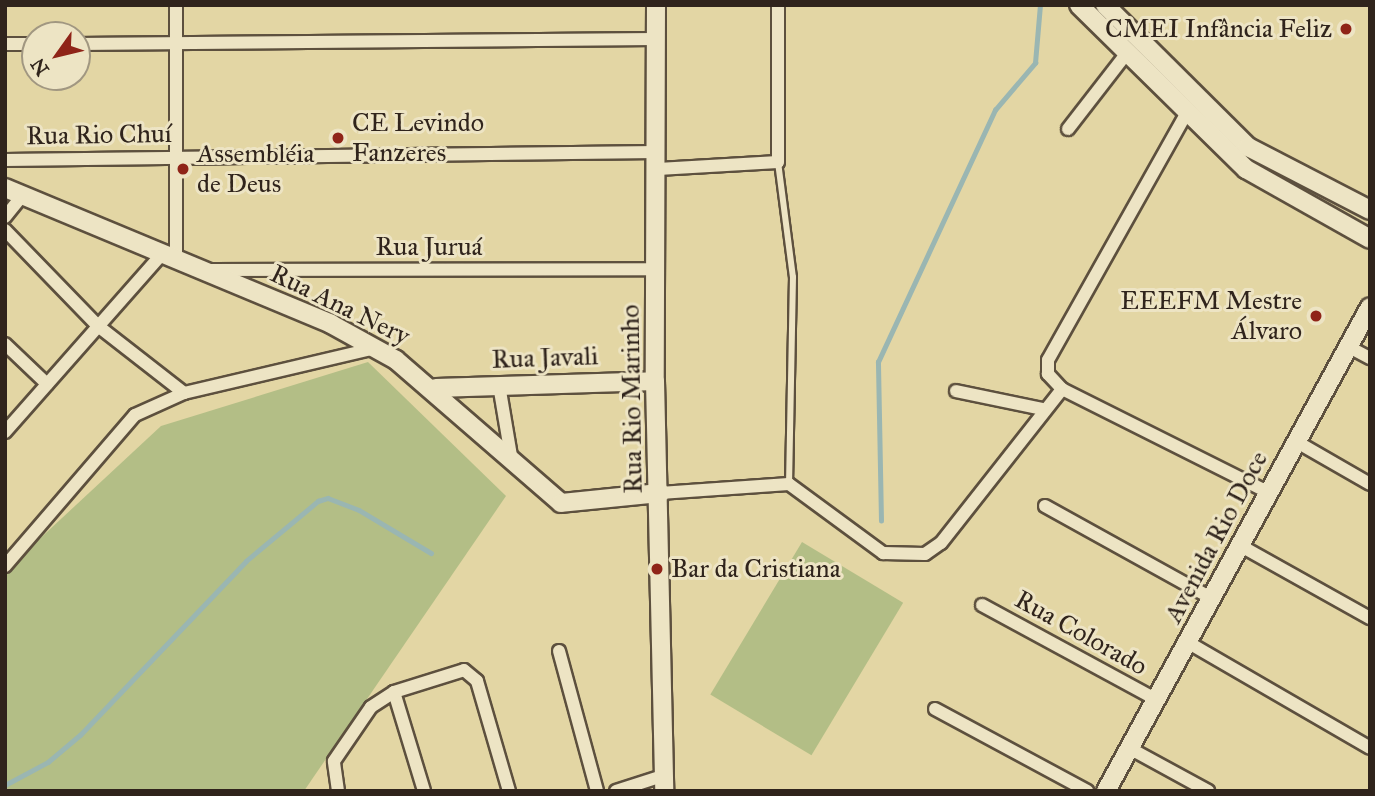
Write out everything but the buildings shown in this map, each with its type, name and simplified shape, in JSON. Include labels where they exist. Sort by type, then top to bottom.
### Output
[{"type":"street","points":[[5,432],[98,326],[169,256],[175,156],[176,5]]},
{"type":"street","name":"Rua Rio Marinho","points":[[656,5],[655,381],[660,493],[661,784]]},
{"type":"street","points":[[778,5],[778,162]]},
{"type":"street","points":[[1079,5],[1246,169],[1370,239]]},
{"type":"street","points":[[1105,5],[1248,147],[1370,210]]},
{"type":"street","points":[[91,44],[656,39]]},
{"type":"street","points":[[1068,129],[1127,53]]},
{"type":"street","points":[[1187,112],[1048,359],[1048,374],[1062,389],[1270,493]]},
{"type":"street","name":"Rua Rio Chuí","points":[[5,160],[175,156],[778,162]]},
{"type":"street","points":[[5,217],[14,192]]},
{"type":"street","name":"Rua Ana Nery","points":[[14,192],[202,270],[376,348],[436,388],[512,462],[568,505],[660,493]]},
{"type":"street","points":[[5,230],[98,326],[184,393]]},
{"type":"street","name":"Rua Juruá","points":[[202,270],[656,270]]},
{"type":"street","name":"Avenida Rio Doce","points":[[1106,791],[1370,307]]},
{"type":"street","points":[[5,344],[47,384]]},
{"type":"street","points":[[1349,347],[1370,358]]},
{"type":"street","points":[[5,566],[135,415],[184,393],[376,348]]},
{"type":"street","name":"Rua Javali","points":[[436,388],[655,381]]},
{"type":"street","points":[[499,384],[512,462]]},
{"type":"street","points":[[660,493],[789,484],[883,553],[925,554],[941,543],[1042,409],[1062,389]]},
{"type":"street","points":[[956,391],[1042,409]]},
{"type":"street","points":[[1297,442],[1370,484]]},
{"type":"street","points":[[1045,506],[1213,599]]},
{"type":"street","points":[[1241,546],[1370,618]]},
{"type":"street","name":"Rua Colorado","points":[[982,605],[1157,701]]},
{"type":"street","points":[[1189,643],[1370,748]]},
{"type":"street","points":[[559,651],[597,791]]},
{"type":"street","points":[[338,791],[338,751],[371,707],[394,692],[472,673],[509,791]]},
{"type":"street","points":[[394,692],[424,791]]},
{"type":"street","points":[[935,709],[1087,791]]},
{"type":"street","points":[[1131,749],[1208,791]]},
{"type":"street","points":[[624,790],[661,784]]},
{"type":"lane","points":[[778,162],[793,269],[789,484]]},
{"type":"green space","points":[[368,362],[506,496],[304,791],[5,791],[5,571],[161,426]]},
{"type":"green space","points":[[802,542],[903,603],[811,755],[710,695]]},
{"type":"waterway","points":[[881,521],[878,362],[995,110],[1035,63],[1040,5]]},
{"type":"waterway","points":[[5,785],[48,762],[80,735],[246,561],[318,501],[328,498],[359,510],[431,553]]},
{"type":"place","name":"CMEI Infância Feliz","points":[[1346,29]]},
{"type":"place","name":"CE Levindo Fanzeres","points":[[338,138]]},
{"type":"place","name":"Assembléia de Deus","points":[[183,169]]},
{"type":"place","name":"EEEFM Mestre Álvaro","points":[[1316,316]]},
{"type":"place","name":"Bar da Cristiana","points":[[657,569]]}]
